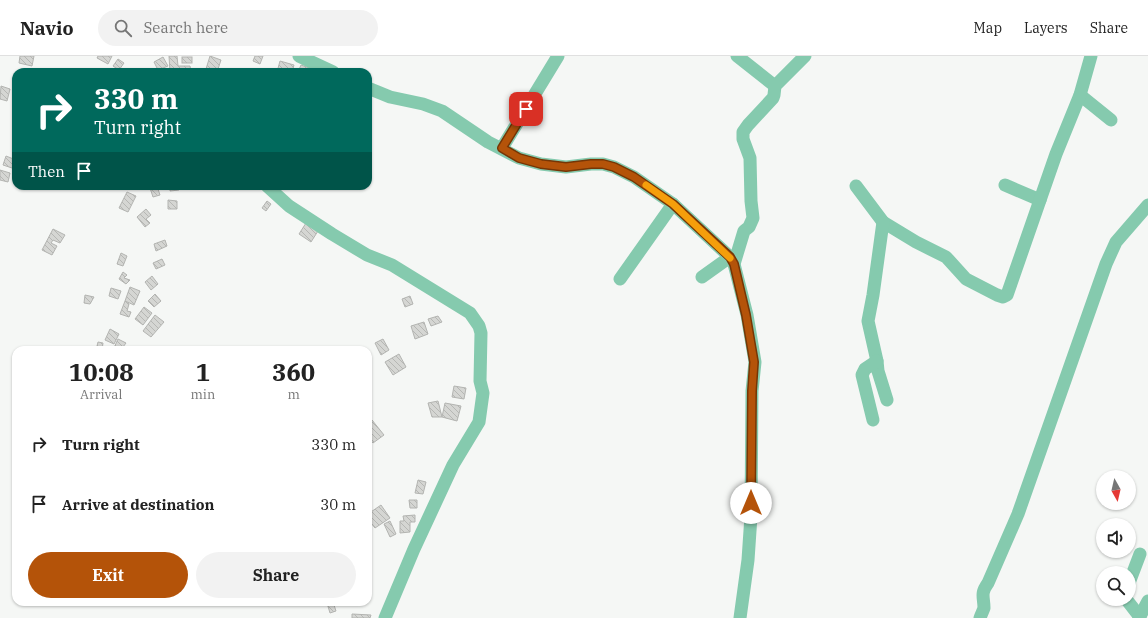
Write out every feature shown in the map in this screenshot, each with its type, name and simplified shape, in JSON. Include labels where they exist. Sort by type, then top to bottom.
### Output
[{"type":"street","points":[[299,56],[325,68]]},
{"type":"street","points":[[502,148],[558,56]]},
{"type":"street","points":[[736,56],[775,86]]},
{"type":"street","points":[[702,277],[732,261],[744,231],[749,227],[753,218],[750,158],[743,139],[743,132],[773,98],[775,86],[805,56]]},
{"type":"street","points":[[856,186],[883,222],[916,242],[946,257],[966,279],[1003,296],[1007,295],[1056,154],[1080,95],[1091,56]]},
{"type":"street","points":[[372,90],[390,97],[423,104],[442,111],[488,142],[519,158],[541,164],[566,167],[591,164],[603,164],[614,167],[634,177],[673,204],[732,261],[746,315],[754,362],[752,391],[751,516],[748,560],[740,618]]},
{"type":"street","points":[[1080,95],[1111,120]]},
{"type":"street","points":[[1005,185],[1040,200]]},
{"type":"street","points":[[271,190],[289,206],[332,234],[367,255],[392,265],[470,313],[479,326],[481,333],[480,381],[483,393],[480,422],[453,465],[414,549],[385,618]]},
{"type":"street","points":[[620,279],[673,204]]},
{"type":"street","points":[[980,618],[984,608],[982,600],[984,588],[988,583],[1018,514],[1106,264],[1116,242],[1148,205]]},
{"type":"street","points":[[883,222],[868,321],[878,371],[887,400]]},
{"type":"street","points":[[873,420],[862,375],[865,369],[877,361]]},
{"type":"street","points":[[1135,566],[1140,554]]},
{"type":"street","points":[[1131,606],[1140,617],[1148,601]]},
{"type":"building","points":[[20,56],[34,56],[32,66],[19,63]]},
{"type":"building","points":[[98,56],[112,56],[108,64],[97,58]]},
{"type":"building","points":[[169,56],[177,56],[178,66],[190,66],[190,68],[170,68]]},
{"type":"building","points":[[210,56],[221,60],[218,68],[206,68]]},
{"type":"building","points":[[255,56],[263,56],[260,64],[253,61]]},
{"type":"building","points":[[163,57],[168,66],[157,68],[154,62]]},
{"type":"building","points":[[182,57],[192,57],[192,63],[182,63]]},
{"type":"building","points":[[118,59],[124,63],[120,68],[113,66]]},
{"type":"building","points":[[280,61],[294,65],[293,68],[278,68]]},
{"type":"building","points":[[301,65],[309,68],[300,68]]},
{"type":"building","points":[[1,86],[10,89],[7,101],[0,99]]},
{"type":"building","points":[[6,156],[12,158],[12,168],[3,165]]},
{"type":"building","points":[[0,170],[10,173],[8,182],[0,180]]},
{"type":"building","points":[[151,190],[158,190],[160,195],[153,197]]},
{"type":"building","points":[[127,192],[136,196],[128,212],[119,208]]},
{"type":"building","points":[[168,200],[177,201],[177,209],[168,209]]},
{"type":"building","points":[[267,201],[271,204],[266,211],[262,208]]},
{"type":"building","points":[[146,209],[151,215],[146,219],[150,223],[145,227],[137,217]]},
{"type":"building","points":[[306,223],[318,231],[311,242],[299,234]]},
{"type":"building","points":[[53,229],[65,235],[60,243],[53,240],[51,243],[57,246],[52,255],[42,250]]},
{"type":"building","points":[[165,240],[167,246],[156,251],[154,244]]},
{"type":"building","points":[[121,253],[127,256],[123,266],[117,264]]},
{"type":"building","points":[[162,259],[165,265],[156,269],[153,263]]},
{"type":"building","points":[[123,272],[127,275],[124,278],[130,280],[126,284],[119,279]]},
{"type":"building","points":[[152,276],[158,284],[151,290],[145,282]]},
{"type":"building","points":[[130,287],[140,291],[134,305],[125,301]]},
{"type":"building","points":[[111,288],[121,291],[118,299],[109,296]]},
{"type":"building","points":[[155,294],[161,301],[154,307],[148,301]]},
{"type":"building","points":[[85,295],[94,297],[90,304],[84,303]]},
{"type":"building","points":[[410,296],[413,304],[405,307],[402,299]]},
{"type":"building","points":[[125,301],[129,304],[127,311],[131,312],[129,317],[120,314]]},
{"type":"building","points":[[144,307],[152,313],[143,325],[135,319]]},
{"type":"building","points":[[155,315],[164,322],[151,337],[143,331]]},
{"type":"building","points":[[438,316],[442,322],[431,326],[428,319]]},
{"type":"building","points":[[424,322],[428,334],[415,339],[411,326]]},
{"type":"building","points":[[110,329],[119,334],[114,344],[105,340]]},
{"type":"building","points":[[118,339],[126,343],[124,346],[115,346]]},
{"type":"building","points":[[383,339],[389,350],[381,355],[375,343]]},
{"type":"building","points":[[98,342],[103,343],[103,346],[97,346]]},
{"type":"building","points":[[399,354],[406,367],[393,375],[385,362]]},
{"type":"building","points":[[454,386],[466,388],[464,399],[452,397]]},
{"type":"building","points":[[438,401],[442,417],[432,417],[428,403]]},
{"type":"building","points":[[445,403],[461,406],[457,421],[442,417]]},
{"type":"building","points":[[372,420],[384,435],[373,443],[372,442]]},
{"type":"building","points":[[418,480],[426,482],[423,494],[415,493]]},
{"type":"building","points":[[409,500],[417,500],[417,508],[410,508]]},
{"type":"building","points":[[381,505],[390,518],[375,528],[372,524],[372,511]]},
{"type":"building","points":[[415,515],[415,522],[410,522],[410,532],[400,533],[400,521],[404,521],[403,516]]},
{"type":"building","points":[[390,521],[396,534],[390,537],[384,524]]},
{"type":"building","points":[[328,606],[334,606],[336,611],[330,613]]},
{"type":"building","points":[[352,614],[371,615],[370,618],[352,618]]},
{"type":"slow traffic","points":[[646,185],[673,204],[730,258]]},
{"type":"route","points":[[526,109],[502,148],[519,158],[541,164],[566,167],[603,164],[614,167],[634,177],[673,204],[730,257],[734,264],[752,343],[754,362],[752,391],[751,503]]}]
